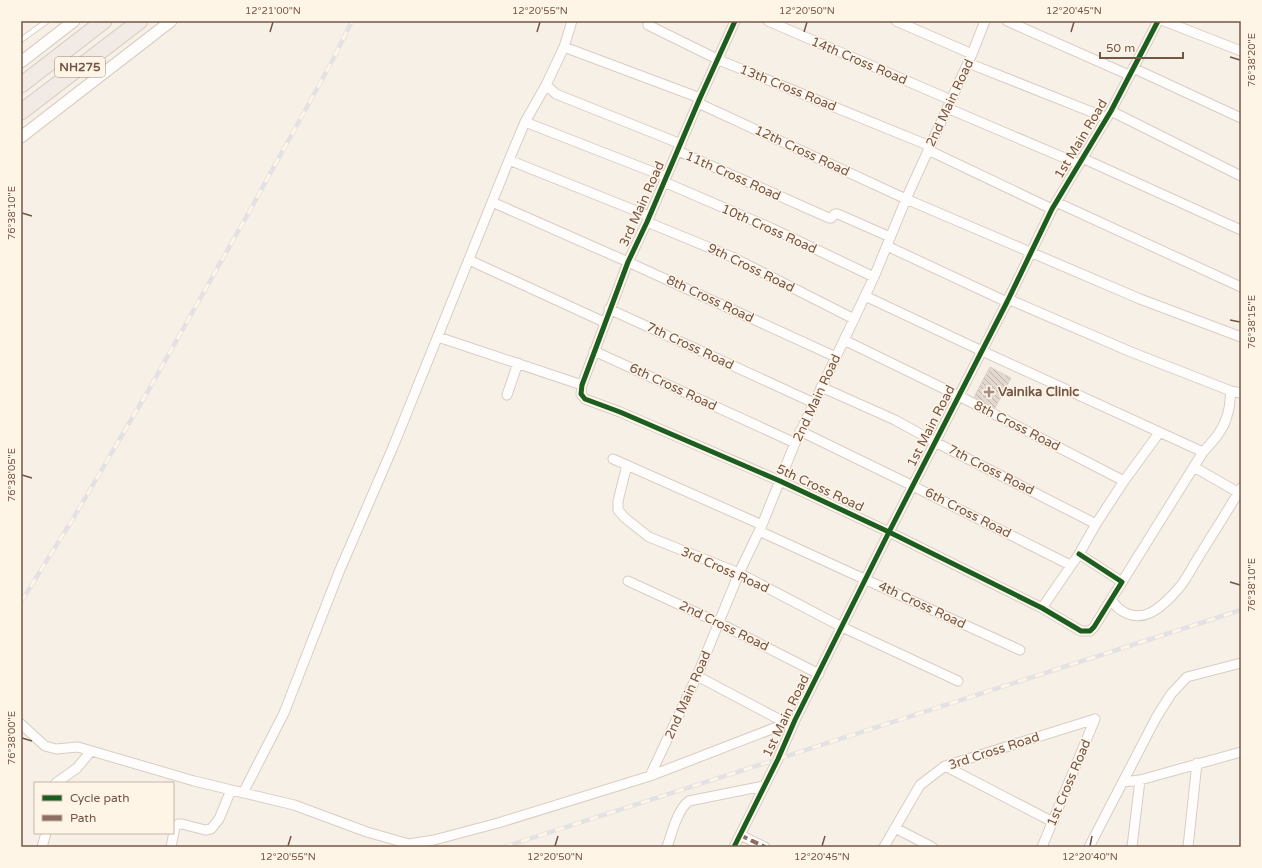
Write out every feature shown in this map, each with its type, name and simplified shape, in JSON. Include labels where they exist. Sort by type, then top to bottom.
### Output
[{"type":"highway","name":"NH275","points":[[21,85],[104,21]]},
{"type":"highway","name":"NH275","points":[[21,112],[140,21]]},
{"type":"street","points":[[21,62],[74,21]]},
{"type":"street","points":[[21,137],[171,21]]},
{"type":"street","points":[[243,793],[284,712],[339,572],[393,447],[509,160],[525,122],[546,85],[564,47],[572,21]]},
{"type":"street","name":"3rd Main Road","points":[[582,385],[604,322],[628,262],[736,21]]},
{"type":"street","name":"14th Cross Road","points":[[768,21],[949,104],[1241,230]]},
{"type":"street","points":[[896,21],[972,54]]},
{"type":"street","name":"2nd Main Road","points":[[650,776],[697,676],[739,573],[761,528],[800,431],[874,277],[906,199],[972,54],[985,21]]},
{"type":"street","points":[[1007,21],[1241,118]]},
{"type":"street","name":"1st Main Road","points":[[734,847],[764,786],[791,722],[819,674],[889,532],[1008,301],[1054,206],[1109,115],[1158,21]]},
{"type":"street","points":[[1164,21],[1241,51]]},
{"type":"street","name":"13th Cross Road","points":[[648,25],[719,60],[929,148],[1054,206],[1241,287]]},
{"type":"street","name":"12th Cross Road","points":[[564,47],[637,74],[699,101],[906,199],[1031,253],[1140,299],[1241,337]]},
{"type":"street","points":[[968,63],[1109,115],[1241,176]]},
{"type":"street","name":"11th Cross Road","points":[[546,85],[556,94],[679,148],[787,200],[829,218],[835,214],[838,214],[889,242],[1008,301],[1130,352],[1231,391],[1241,393]]},
{"type":"street","name":"10th Cross Road","points":[[525,122],[665,180],[874,277]]},
{"type":"street","name":"9th Cross Road","points":[[509,160],[590,193],[732,257],[854,319]]},
{"type":"street","name":"8th Cross Road","points":[[492,202],[836,357]]},
{"type":"street","points":[[469,260],[604,322]]},
{"type":"street","points":[[865,296],[1203,452]]},
{"type":"street","name":"7th Cross Road","points":[[609,309],[814,403]]},
{"type":"street","points":[[438,337],[582,385]]},
{"type":"street","name":"8th Cross Road","points":[[844,340],[959,396],[1124,481]]},
{"type":"street","name":"6th Cross Road","points":[[594,352],[795,443]]},
{"type":"street","points":[[507,395],[518,364]]},
{"type":"street","name":"5th Cross Road","points":[[582,385],[581,394],[585,399],[620,412],[780,481],[889,532],[1042,608],[1081,631],[1090,631],[1094,627],[1111,599]]},
{"type":"street","name":"7th Cross Road","points":[[822,387],[895,420],[1096,524]]},
{"type":"street","points":[[1194,467],[1240,492],[1179,588],[1161,606],[1149,614],[1130,615],[1121,611],[1115,606],[1111,599],[1203,452],[1222,429],[1227,416],[1231,391]]},
{"type":"street","name":"6th Cross Road","points":[[800,431],[1070,565]]},
{"type":"street","points":[[1042,608],[1070,565],[1079,554],[1096,524],[1124,481],[1159,432]]},
{"type":"street","name":"4th Cross Road","points":[[613,459],[761,528],[866,580],[1020,650]]},
{"type":"street","name":"3rd Cross Road","points":[[627,465],[618,501],[618,510],[625,518],[649,537],[739,573],[842,627],[958,681]]},
{"type":"street","points":[[1079,554],[1122,582]]},
{"type":"street","name":"2nd Cross Road","points":[[628,581],[719,623],[819,674]]},
{"type":"street","points":[[1088,847],[1156,718],[1171,694],[1186,677],[1241,663]]},
{"type":"street","points":[[697,676],[791,722]]},
{"type":"street","name":"3rd Cross Road","points":[[884,847],[920,785],[945,766],[1095,719]]},
{"type":"street","name":"1st Cross Road","points":[[1042,847],[1095,719]]},
{"type":"street","points":[[21,724],[45,746],[56,749],[78,747],[294,806],[367,832],[409,844],[434,840],[498,823],[650,776],[791,722]]},
{"type":"street","points":[[57,782],[76,768],[91,751]]},
{"type":"street","points":[[1123,782],[1140,780],[1241,752]]},
{"type":"street","points":[[1188,847],[1197,763]]},
{"type":"street","points":[[945,766],[1053,822]]},
{"type":"street","points":[[1132,847],[1140,780]]},
{"type":"street","points":[[667,847],[680,811],[688,801],[764,786]]},
{"type":"street","points":[[174,832],[175,827],[178,824],[205,830],[211,829],[219,819],[231,790]]},
{"type":"street","points":[[896,828],[932,847]]},
{"type":"street","points":[[42,847],[46,834]]},
{"type":"street","points":[[171,847],[174,834]]},
{"type":"street","points":[[740,835],[765,847]]},
{"type":"lane","points":[[21,40],[47,21]]},
{"type":"building","points":[[990,367],[1011,378],[995,408],[974,397]]},
{"type":"railway","points":[[21,602],[74,517],[148,391],[329,67],[352,21]]},
{"type":"railway","points":[[504,847],[1241,610]]},
{"type":"marked path","points":[[740,835],[765,847]]},
{"type":"cycle path","points":[[735,21],[628,262],[582,385],[581,394],[585,399],[620,412],[780,481],[889,532],[1042,608],[1081,631],[1090,631],[1122,582],[1079,554]]},
{"type":"cycle path","points":[[734,847],[778,759],[795,720],[889,532],[1007,302],[1052,209],[1111,111],[1158,21]]},
{"type":"place","name":"Vainika Clinic","points":[[989,392]]}]
